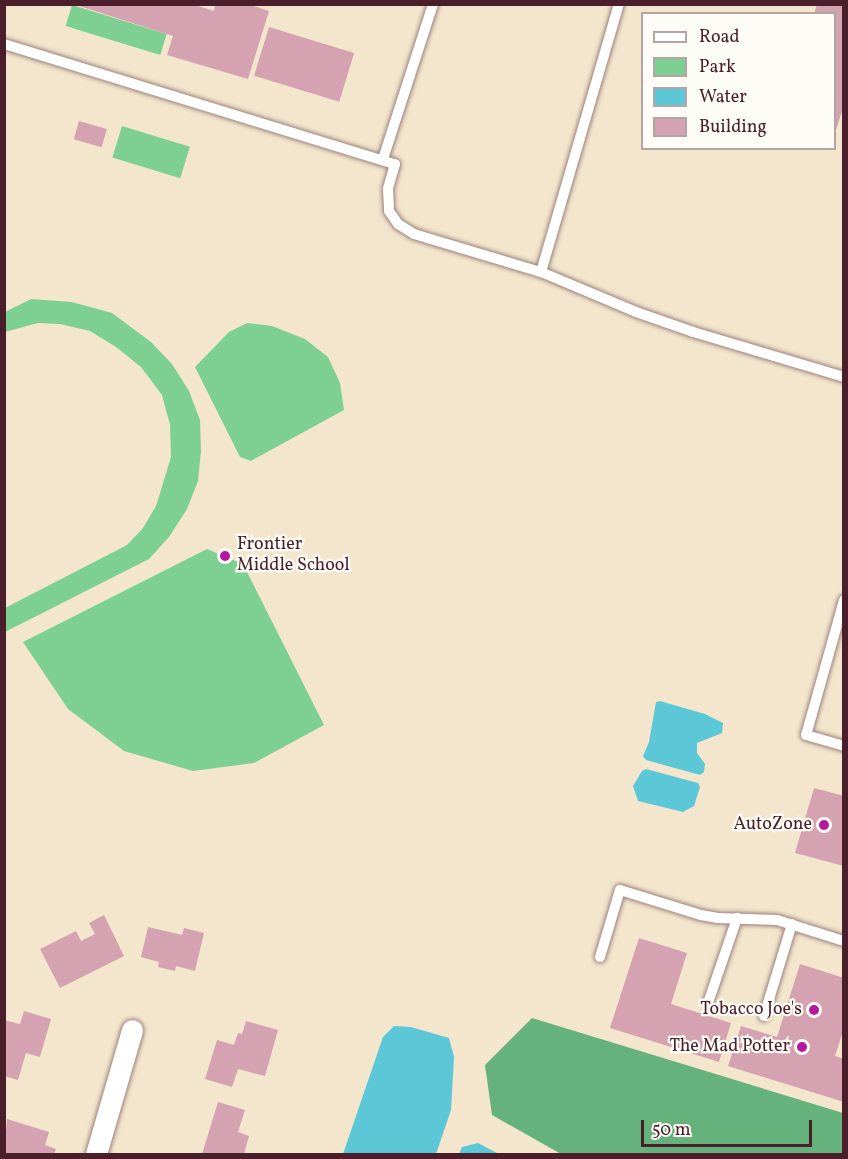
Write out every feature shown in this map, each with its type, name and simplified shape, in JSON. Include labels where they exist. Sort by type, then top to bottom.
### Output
[{"type":"street","points":[[96,1155],[132,1030]]},
{"type":"lane","points":[[383,159],[433,4]]},
{"type":"lane","points":[[541,272],[619,4]]},
{"type":"lane","points":[[4,44],[383,159],[395,164],[388,189],[389,211],[398,224],[423,237],[541,272],[665,322],[843,377]]},
{"type":"lane","points":[[843,600],[806,735],[843,746]]},
{"type":"lane","points":[[600,957],[620,890],[701,915],[777,920],[843,941]]},
{"type":"lane","points":[[709,1000],[737,918]]},
{"type":"lane","points":[[764,1016],[792,924]]},
{"type":"green space","points":[[72,5],[167,34],[160,55],[66,26]]},
{"type":"green space","points":[[122,126],[190,147],[180,178],[112,158]]},
{"type":"green space","points":[[31,299],[72,302],[112,313],[151,342],[172,364],[189,391],[200,420],[201,451],[198,481],[187,509],[169,537],[149,559],[5,632],[5,608],[127,545],[143,528],[156,506],[171,457],[170,425],[162,395],[141,367],[116,347],[90,331],[60,324],[38,323],[5,332],[5,312]]},
{"type":"green space","points":[[247,323],[272,326],[305,339],[328,357],[340,383],[344,410],[251,461],[240,457],[195,367],[229,332]]},
{"type":"green space","points":[[207,549],[243,564],[324,725],[254,763],[193,771],[124,751],[68,709],[23,642]]},
{"type":"green space","points":[[532,1018],[843,1113],[843,1154],[561,1154],[492,1115],[485,1065]]},
{"type":"water","points":[[660,701],[705,714],[723,723],[722,733],[697,743],[697,753],[705,764],[704,772],[700,775],[646,760],[643,756],[649,742],[656,702]]},
{"type":"water","points":[[646,769],[698,783],[700,787],[694,806],[683,812],[638,801],[633,786],[642,771]]},
{"type":"water","points":[[394,1026],[411,1027],[449,1038],[454,1057],[451,1110],[436,1154],[343,1154],[383,1037]]},
{"type":"water","points":[[478,1143],[499,1154],[459,1154],[462,1147]]},
{"type":"building","points":[[73,4],[192,4],[214,11],[215,4],[248,4],[269,11],[248,79],[167,55],[173,36]]},
{"type":"building","points":[[817,4],[844,4],[844,105],[836,130],[836,12],[815,12]]},
{"type":"building","points":[[269,27],[354,53],[339,102],[254,76]]},
{"type":"building","points":[[79,121],[107,129],[102,147],[74,139]]},
{"type":"building","name":"AutoZone","points":[[814,788],[844,796],[844,866],[795,853]]},
{"type":"building","points":[[104,915],[124,956],[60,988],[40,949],[76,931],[81,941],[95,934],[89,923]]},
{"type":"building","points":[[148,927],[182,935],[184,928],[204,933],[195,971],[176,966],[175,971],[158,967],[159,962],[141,957]]},
{"type":"building","points":[[639,938],[687,953],[671,1004],[731,1023],[719,1062],[610,1028]]},
{"type":"building","points":[[800,964],[844,978],[844,1028],[835,1056],[844,1059],[844,1102],[728,1066],[741,1026],[777,1037]]},
{"type":"building","points":[[24,1011],[51,1019],[40,1057],[26,1053],[18,1080],[4,1076],[4,1020],[20,1024]]},
{"type":"building","points":[[246,1021],[278,1030],[265,1076],[238,1069],[232,1087],[205,1079],[217,1040],[234,1045],[238,1033],[242,1034]]},
{"type":"building","points":[[218,1102],[245,1110],[238,1132],[249,1136],[244,1154],[202,1154]]},
{"type":"building","points":[[7,1119],[49,1132],[45,1145],[56,1149],[54,1154],[4,1154]]},
{"type":"place","name":"Frontier Middle School","points":[[225,556]]},
{"type":"place","name":"AutoZone","points":[[824,825]]},
{"type":"place","name":"Tobacco Joe's","points":[[814,1010]]},
{"type":"place","name":"The Mad Potter","points":[[802,1047]]}]
